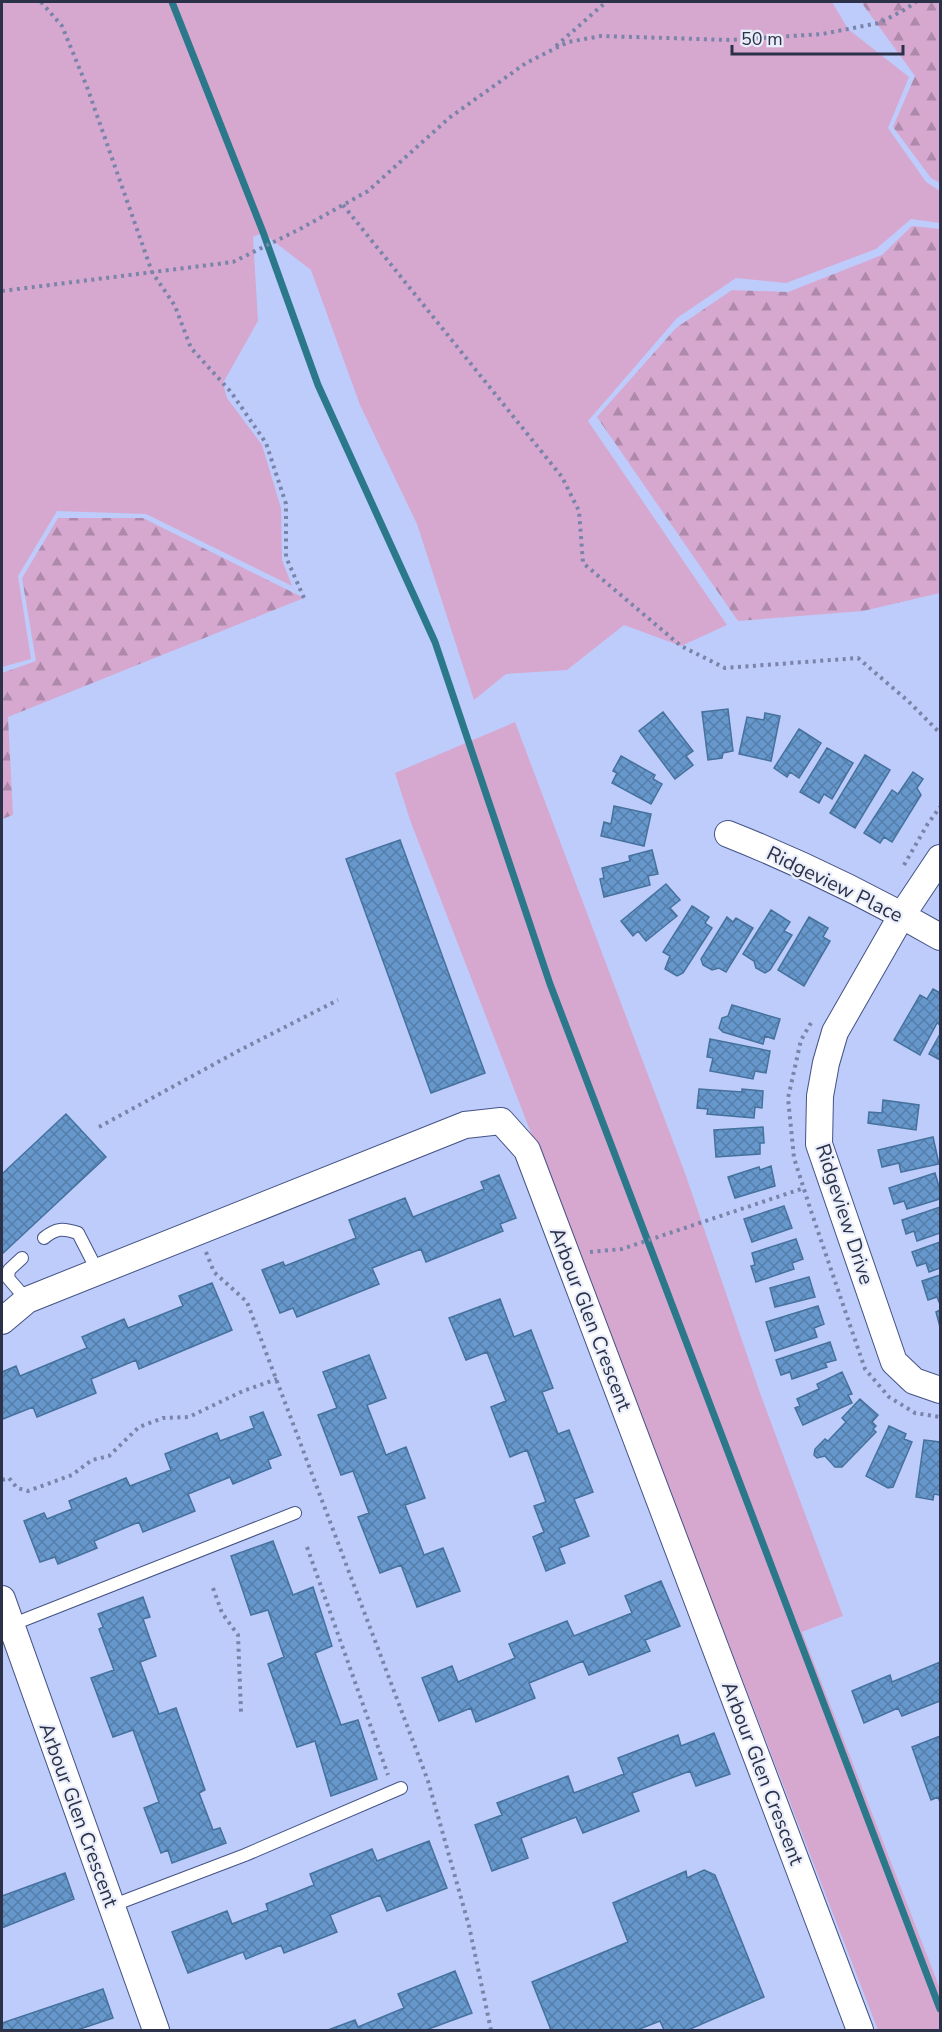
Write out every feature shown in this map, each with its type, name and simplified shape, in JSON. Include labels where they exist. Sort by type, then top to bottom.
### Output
[{"type":"street","name":"Ridgeview Place","points":[[728,834],[757,845],[902,915],[940,938]]},
{"type":"street","name":"Ridgeview Drive","points":[[940,858],[902,915],[835,1032],[820,1096],[819,1144],[894,1362],[914,1382],[940,1390]]},
{"type":"street","name":"Arbour Glen Crescent","points":[[2,1321],[27,1300],[465,1125],[501,1121],[528,1150],[860,2031]]},
{"type":"street","name":"Arbour Glen Crescent","points":[[2,1599],[156,2031]]},
{"type":"lane","points":[[44,1238],[64,1228],[78,1233],[98,1272]]},
{"type":"lane","points":[[22,1258],[9,1270],[8,1278],[27,1300]]},
{"type":"lane","points":[[11,1625],[295,1513]]},
{"type":"lane","points":[[111,1906],[245,1855],[401,1788]]},
{"type":"path","points":[[41,2],[62,26],[87,87],[152,272],[175,306],[191,348],[231,392],[266,443],[286,504],[286,557],[304,598]]},
{"type":"path","points":[[551,51],[606,2]]},
{"type":"path","points":[[2,291],[233,262],[369,191],[449,118],[526,63],[568,42],[602,36],[731,40],[822,34],[879,23],[916,2]]},
{"type":"path","points":[[344,205],[562,477],[579,511],[583,563],[681,646],[725,669],[858,658],[908,701],[940,733]]},
{"type":"path","points":[[903,866],[940,807]]},
{"type":"path","points":[[99,1127],[240,1050],[338,1000]]},
{"type":"path","points":[[567,1254],[622,1248],[804,1188]]},
{"type":"path","points":[[199,1232],[214,1272],[229,1283],[247,1302],[428,1781],[469,1926],[491,2031]]},
{"type":"path","points":[[2,1480],[9,1478],[17,1488],[28,1491],[72,1475],[92,1460],[110,1456],[139,1427],[163,1418],[189,1417],[243,1391],[277,1379]]},
{"type":"path","points":[[306,1547],[390,1779]]},
{"type":"path","points":[[213,1588],[222,1613],[238,1635],[241,1712]]},
{"type":"green space","points":[[2,2],[832,2],[848,29],[909,77],[888,128],[926,182],[940,191],[940,223],[911,219],[876,249],[786,283],[736,278],[677,318],[588,421],[727,625],[681,646],[624,625],[567,670],[506,674],[474,700],[417,524],[360,405],[311,270],[263,233],[253,237],[258,321],[223,383],[227,398],[262,445],[281,508],[282,560],[292,586],[146,514],[57,511],[18,576],[31,659],[2,667]]},
{"type":"green space","points":[[861,2],[940,2],[940,183],[931,178],[893,127],[915,76]]},
{"type":"green space","points":[[912,226],[940,229],[940,593],[863,611],[738,621],[597,417],[676,328],[732,290],[788,292],[882,255]]},
{"type":"green space","points":[[58,518],[143,518],[304,598],[8,717],[13,815],[2,819],[2,673],[36,661],[22,578]]},
{"type":"green space","points":[[515,722],[685,1173],[760,1393],[843,1616],[802,1632],[940,1989],[940,2030],[878,2030],[410,820],[395,773]]},
{"type":"building","points":[[728,709],[733,751],[723,753],[722,758],[708,760],[702,712]]},
{"type":"building","points":[[663,712],[693,751],[686,756],[693,765],[675,779],[639,731]]},
{"type":"building","points":[[765,713],[780,716],[771,761],[739,754],[747,717],[764,720]]},
{"type":"building","points":[[799,729],[821,743],[799,778],[790,772],[787,777],[774,768]]},
{"type":"building","points":[[827,748],[853,763],[832,799],[824,794],[819,803],[800,792]]},
{"type":"building","points":[[865,755],[890,770],[855,828],[830,813]]},
{"type":"building","points":[[621,756],[655,775],[653,779],[662,784],[651,804],[612,783],[617,773],[613,771]]},
{"type":"building","points":[[913,772],[923,779],[917,788],[921,795],[892,842],[884,837],[880,843],[864,833],[892,790],[898,794]]},
{"type":"building","points":[[614,806],[651,814],[644,846],[601,836],[604,822],[611,824]]},
{"type":"building","points":[[400,840],[485,1073],[431,1093],[346,859]]},
{"type":"building","points":[[652,850],[658,874],[648,876],[650,885],[604,897],[600,879],[604,878],[602,868],[630,861],[629,856]]},
{"type":"building","points":[[666,884],[680,900],[670,908],[677,916],[646,941],[638,931],[633,936],[621,921]]},
{"type":"building","points":[[692,906],[709,917],[705,923],[712,928],[683,973],[677,976],[665,969],[670,956],[663,952]]},
{"type":"building","points":[[771,910],[790,922],[784,931],[792,935],[770,970],[765,973],[756,968],[754,961],[743,954]]},
{"type":"building","points":[[727,917],[733,922],[736,918],[753,928],[726,972],[719,968],[712,970],[703,965],[701,959]]},
{"type":"building","points":[[809,917],[828,928],[823,937],[830,941],[804,986],[778,970]]},
{"type":"building","points":[[933,989],[940,993],[940,1025],[937,1023],[920,1055],[894,1040],[920,995],[927,999]]},
{"type":"building","points":[[732,1005],[780,1019],[774,1039],[765,1036],[763,1044],[723,1032],[719,1028],[722,1018],[728,1016]]},
{"type":"building","points":[[940,1034],[940,1060],[929,1054]]},
{"type":"building","points":[[710,1039],[770,1051],[766,1073],[755,1071],[753,1079],[710,1071],[713,1058],[707,1057]]},
{"type":"building","points":[[699,1089],[763,1091],[762,1108],[755,1107],[754,1118],[707,1114],[708,1109],[697,1108]]},
{"type":"building","points":[[883,1100],[919,1105],[916,1130],[868,1123],[869,1112],[882,1113]]},
{"type":"building","points":[[66,1114],[106,1157],[2,1254],[2,1174]]},
{"type":"building","points":[[763,1127],[764,1143],[760,1143],[760,1154],[716,1157],[714,1130]]},
{"type":"building","points":[[933,1137],[939,1164],[901,1172],[899,1163],[882,1167],[878,1150]]},
{"type":"building","points":[[771,1166],[775,1186],[735,1198],[728,1177],[759,1167],[760,1170]]},
{"type":"building","points":[[935,1173],[940,1199],[907,1209],[904,1201],[894,1204],[889,1188]]},
{"type":"building","points":[[499,1175],[516,1218],[500,1224],[503,1231],[426,1262],[421,1249],[372,1268],[379,1284],[297,1317],[293,1308],[280,1313],[262,1270],[283,1262],[285,1266],[356,1238],[349,1220],[405,1198],[413,1217],[484,1189],[481,1182]]},
{"type":"building","points":[[784,1206],[792,1228],[752,1242],[744,1219]]},
{"type":"building","points":[[940,1207],[940,1233],[917,1241],[914,1231],[906,1234],[902,1220]]},
{"type":"building","points":[[796,1239],[803,1259],[792,1263],[794,1269],[756,1282],[751,1266],[755,1265],[752,1253]]},
{"type":"building","points":[[940,1242],[940,1268],[929,1272],[926,1263],[917,1266],[912,1252]]},
{"type":"building","points":[[940,1275],[940,1301],[937,1297],[928,1300],[922,1281]]},
{"type":"building","points":[[809,1277],[815,1297],[775,1307],[770,1288]]},
{"type":"building","points":[[212,1283],[232,1330],[139,1369],[136,1360],[91,1379],[96,1393],[37,1417],[33,1407],[3,1419],[2,1372],[16,1366],[20,1376],[87,1348],[82,1337],[124,1319],[128,1328],[183,1306],[179,1296]]},
{"type":"building","points":[[500,1299],[514,1337],[531,1330],[553,1388],[542,1392],[558,1434],[569,1430],[593,1492],[574,1499],[589,1536],[559,1548],[565,1563],[546,1571],[533,1537],[544,1532],[534,1506],[546,1502],[527,1450],[510,1457],[491,1407],[506,1401],[487,1352],[466,1360],[449,1318]]},
{"type":"building","points":[[818,1306],[824,1324],[814,1328],[817,1337],[775,1351],[766,1322]]},
{"type":"building","points":[[940,1310],[940,1327],[936,1312]]},
{"type":"building","points":[[830,1342],[836,1360],[825,1363],[827,1367],[792,1379],[790,1372],[781,1375],[776,1360]]},
{"type":"building","points":[[369,1355],[386,1398],[367,1405],[386,1455],[406,1447],[425,1498],[405,1505],[424,1555],[443,1548],[460,1591],[417,1607],[401,1565],[380,1573],[358,1517],[369,1513],[353,1471],[341,1475],[318,1415],[337,1408],[323,1372]]},
{"type":"building","points":[[842,1372],[852,1394],[848,1395],[852,1403],[803,1425],[795,1408],[800,1406],[797,1399],[819,1389],[817,1384]]},
{"type":"building","points":[[860,1399],[878,1415],[872,1422],[876,1426],[873,1429],[876,1432],[842,1467],[835,1467],[825,1456],[817,1458],[814,1455],[815,1449],[825,1439],[828,1441],[846,1422],[842,1418]]},
{"type":"building","points":[[263,1412],[281,1455],[268,1460],[271,1468],[233,1484],[230,1477],[188,1494],[195,1511],[143,1532],[139,1522],[94,1541],[97,1548],[58,1564],[55,1557],[40,1562],[24,1521],[44,1513],[47,1519],[72,1509],[69,1501],[126,1478],[130,1486],[171,1470],[165,1454],[217,1433],[220,1441],[254,1428],[250,1417]]},
{"type":"building","points":[[889,1426],[906,1434],[904,1439],[912,1442],[893,1487],[888,1488],[866,1476]]},
{"type":"building","points":[[924,1440],[940,1442],[940,1495],[934,1494],[933,1500],[916,1497]]},
{"type":"building","points":[[273,1541],[293,1595],[313,1587],[332,1646],[315,1653],[341,1725],[358,1720],[377,1779],[331,1796],[315,1741],[297,1747],[268,1664],[284,1657],[268,1610],[251,1615],[231,1556]]},
{"type":"building","points":[[661,1581],[680,1626],[645,1640],[650,1651],[589,1675],[583,1661],[529,1683],[535,1698],[476,1722],[471,1708],[439,1721],[422,1678],[452,1666],[458,1682],[515,1658],[509,1644],[567,1621],[574,1636],[632,1613],[625,1596]]},
{"type":"building","points":[[143,1597],[150,1617],[143,1619],[156,1656],[140,1662],[159,1714],[176,1708],[205,1790],[199,1793],[213,1830],[220,1828],[226,1843],[172,1863],[168,1850],[161,1853],[144,1808],[159,1802],[133,1730],[113,1737],[91,1678],[114,1670],[99,1629],[103,1627],[98,1614]]},
{"type":"building","points":[[940,1662],[940,1701],[902,1716],[898,1708],[864,1723],[852,1691],[890,1675],[892,1682]]},
{"type":"building","points":[[714,1733],[730,1774],[696,1786],[690,1771],[632,1793],[639,1811],[583,1833],[576,1817],[521,1838],[528,1858],[492,1871],[475,1825],[502,1815],[497,1803],[568,1776],[574,1793],[624,1774],[618,1758],[678,1735],[681,1746]]},
{"type":"building","points":[[940,1736],[940,1802],[938,1797],[931,1800],[912,1747]]},
{"type":"building","points":[[429,1841],[447,1888],[387,1911],[380,1895],[330,1915],[337,1932],[284,1953],[281,1945],[246,1959],[243,1952],[188,1973],[172,1932],[227,1911],[232,1924],[268,1910],[266,1904],[314,1885],[310,1874],[372,1849],[377,1861]]},
{"type":"building","points":[[704,1870],[715,1875],[764,1997],[688,2030],[664,2030],[660,2021],[637,2030],[551,2030],[532,1982],[628,1942],[613,1903],[686,1871],[687,1878]]},
{"type":"building","points":[[65,1873],[74,1899],[2,1928],[2,1896]]},
{"type":"building","points":[[455,1971],[472,2013],[426,2030],[328,2030],[355,2020],[358,2027],[404,2008],[398,1994]]},
{"type":"building","points":[[103,1989],[113,2018],[77,2030],[2,2030],[2,2023]]},
{"type":"waterway","points":[[172,2],[263,232],[318,385],[435,642],[550,984],[940,2009]]}]
